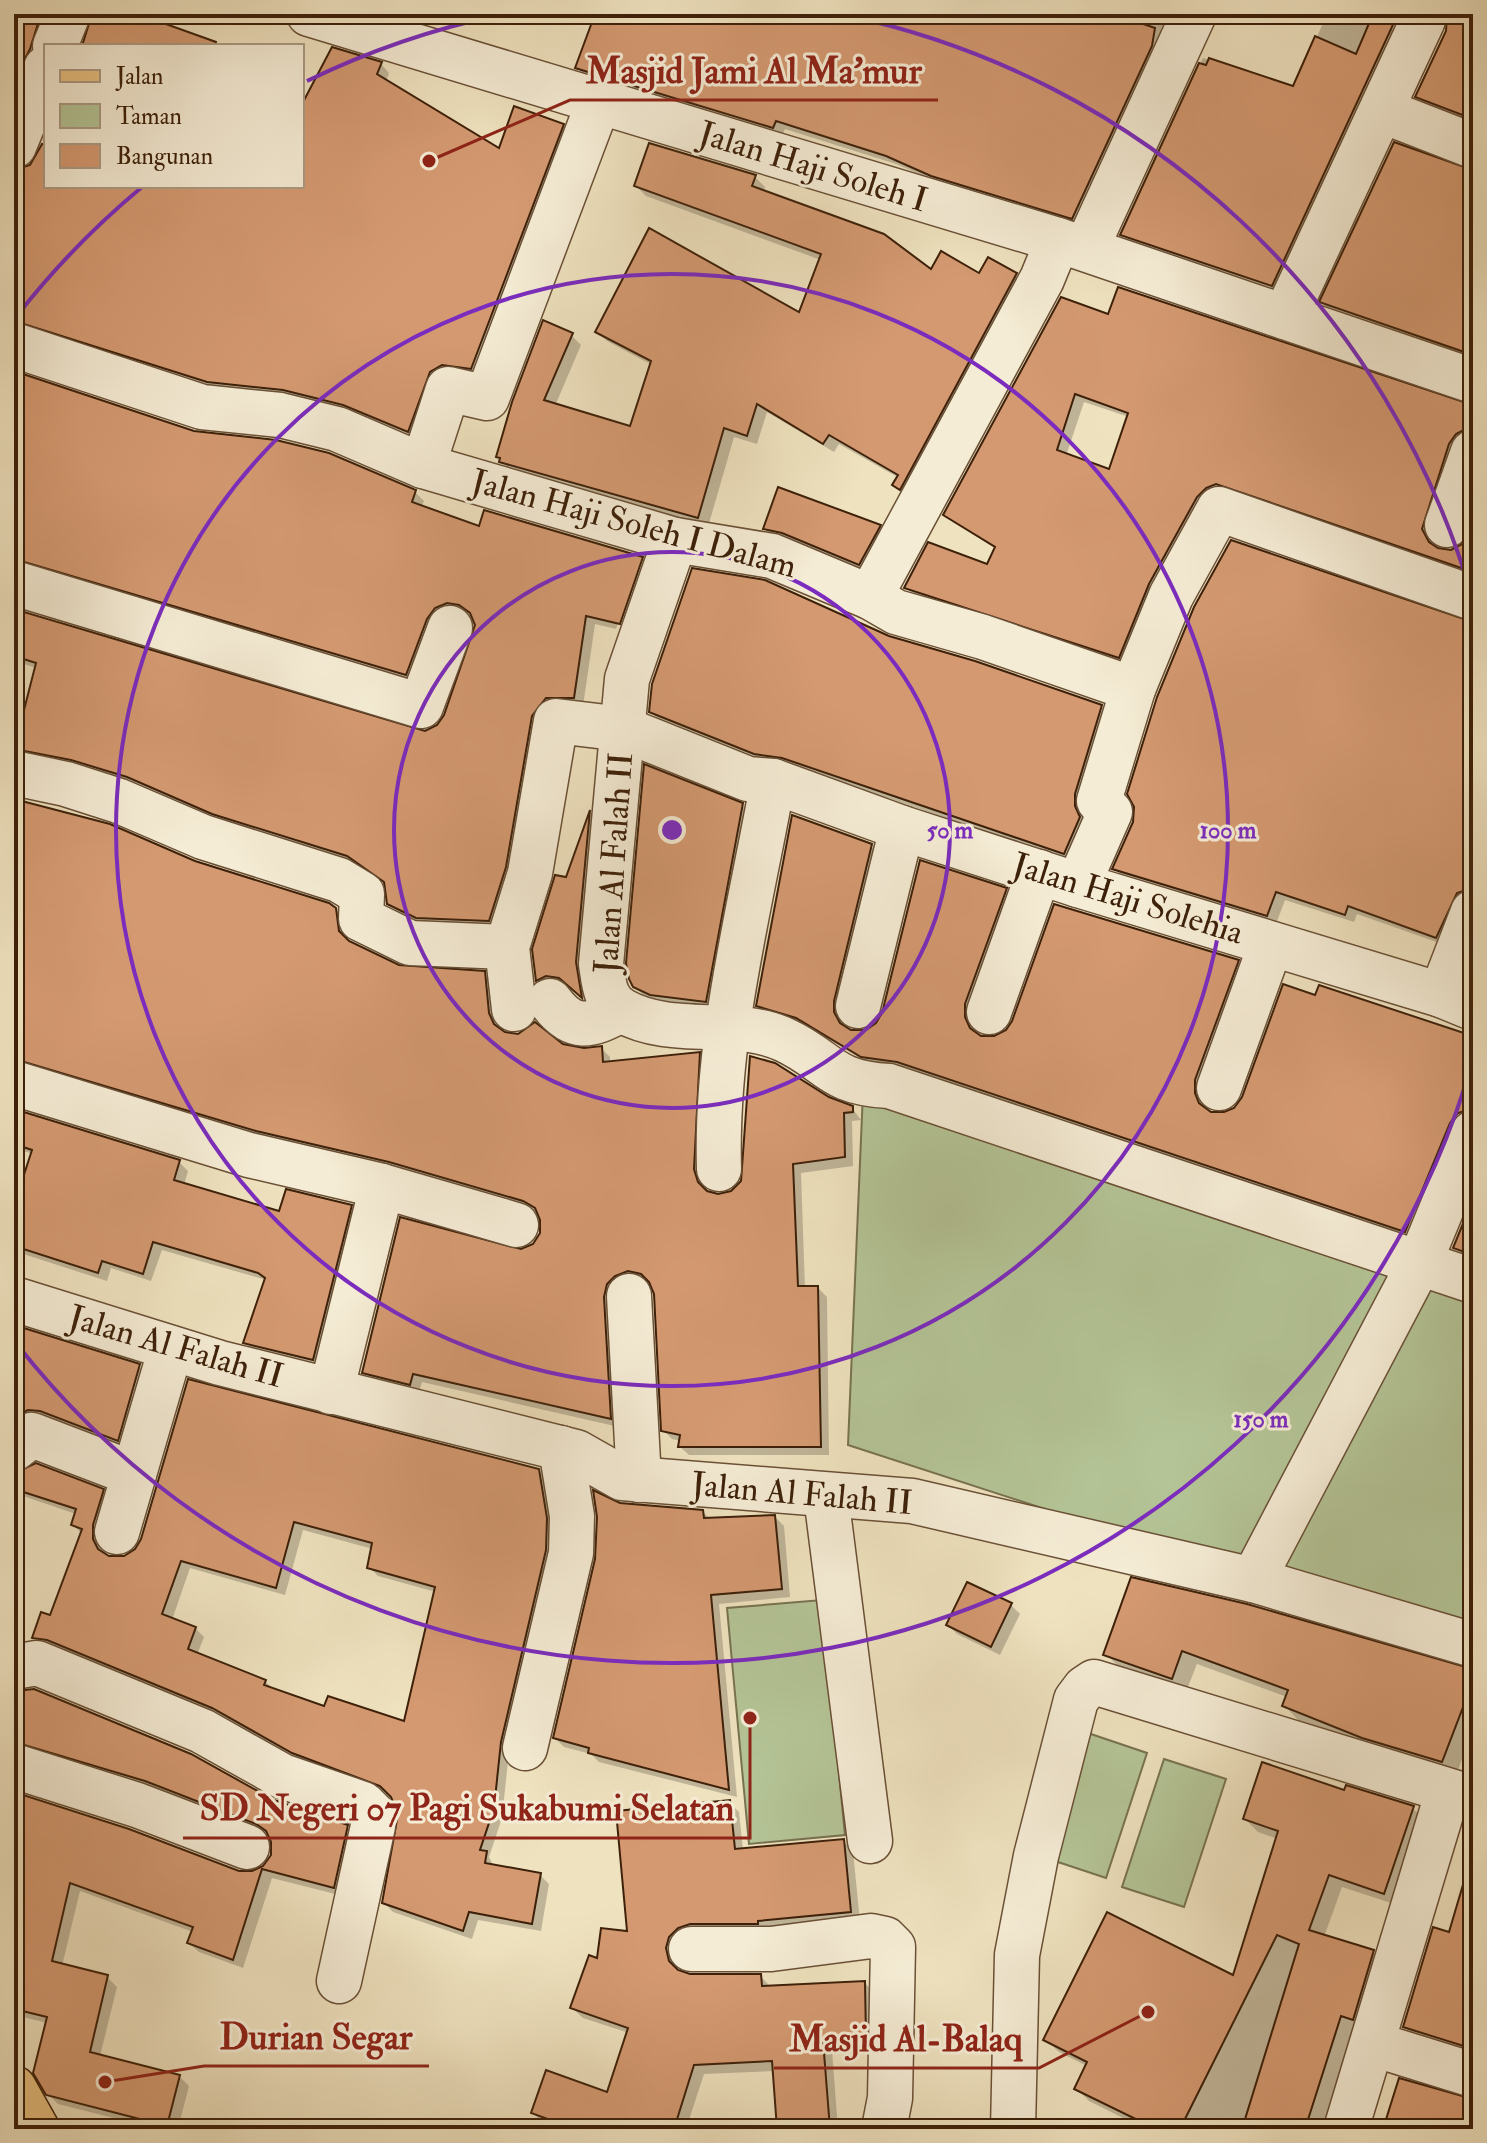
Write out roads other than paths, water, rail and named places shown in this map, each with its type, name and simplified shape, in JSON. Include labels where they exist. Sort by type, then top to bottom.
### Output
[{"type":"main road","points":[[14,2088],[37,2129]]},
{"type":"street","points":[[56,44],[68,14]]},
{"type":"street","name":"Jalan Haji Soleh I","points":[[309,14],[402,27],[599,101],[1072,244],[1473,381]]},
{"type":"street","points":[[870,597],[1042,279],[1072,244],[1193,14]]},
{"type":"street","points":[[1285,317],[1423,20]]},
{"type":"street","points":[[14,146],[44,73]]},
{"type":"street","name":"Jalan Haji Soleh I Dalam","points":[[423,466],[448,389],[487,398],[599,101]]},
{"type":"street","points":[[1383,111],[1473,146]]},
{"type":"street","name":"Jalan Haji Soleh I Dalam","points":[[14,345],[202,407],[280,415],[337,429],[423,466],[675,540],[772,556],[870,597],[896,612],[983,637],[1133,689]]},
{"type":"street","points":[[1447,525],[1473,452]]},
{"type":"street","points":[[989,1012],[1058,878],[1110,812],[1099,801],[1133,689],[1171,596],[1219,509],[1473,598]]},
{"type":"street","name":"Jalan Al Falah II","points":[[675,540],[627,679],[601,964],[607,997],[621,1010],[694,1028],[727,1028],[784,1039],[836,1076],[866,1085],[889,1086],[1473,1281]]},
{"type":"street","points":[[14,583],[421,706],[450,628]]},
{"type":"street","name":"Jalan Haji Solehia","points":[[507,947],[530,873],[556,721],[623,729],[748,779],[773,781],[902,828],[1457,1002]]},
{"type":"street","points":[[14,773],[92,793],[203,837],[339,880],[362,894],[361,919],[410,943],[507,947],[532,1005],[563,1019],[581,1024],[597,1023],[621,1010]]},
{"type":"street","points":[[719,1169],[717,1103],[727,1028],[773,781]]},
{"type":"street","points":[[858,1006],[902,828]]},
{"type":"street","points":[[1457,1002],[1473,912]]},
{"type":"street","points":[[1219,1088],[1271,944]]},
{"type":"street","points":[[14,1083],[249,1155],[382,1186],[516,1225]]},
{"type":"street","points":[[1253,1580],[1419,1264],[1473,1133]]},
{"type":"street","points":[[331,1392],[382,1186]]},
{"type":"street","points":[[629,1296],[639,1480]]},
{"type":"street","name":"Jalan Al Falah II","points":[[14,1299],[171,1348],[331,1392],[576,1452],[622,1478],[841,1498],[912,1501],[1253,1580],[1473,1645]]},
{"type":"street","points":[[117,1532],[171,1348]]},
{"type":"street","points":[[14,1449],[32,1435],[134,1474]]},
{"type":"street","points":[[525,1748],[571,1553],[572,1516],[561,1448]]},
{"type":"street","points":[[841,1498],[870,1841]]},
{"type":"street","points":[[14,1667],[37,1663],[202,1731],[282,1776],[363,1804],[373,1814],[373,1826],[339,1981]]},
{"type":"street","points":[[1013,2129],[1017,1955],[1057,1771],[1076,1700],[1094,1682],[1460,1794],[1346,2129]]},
{"type":"street","points":[[14,1766],[137,1805],[247,1847]]},
{"type":"street","points":[[691,1949],[771,1949],[871,1936],[885,1939],[893,1947],[890,2098],[884,2129]]},
{"type":"street","points":[[1373,2044],[1473,2075]]},
{"type":"place","name":"Masjid Jami Al Ma'mur","points":[[429,161]]},
{"type":"place","name":"SD Negeri 07 Pagi Sukabumi Selatan","points":[[750,1718]]},
{"type":"place","name":"Masjid Al-Balaq","points":[[1148,2012]]},
{"type":"place","name":"Durian Segar","points":[[105,2082]]}]
